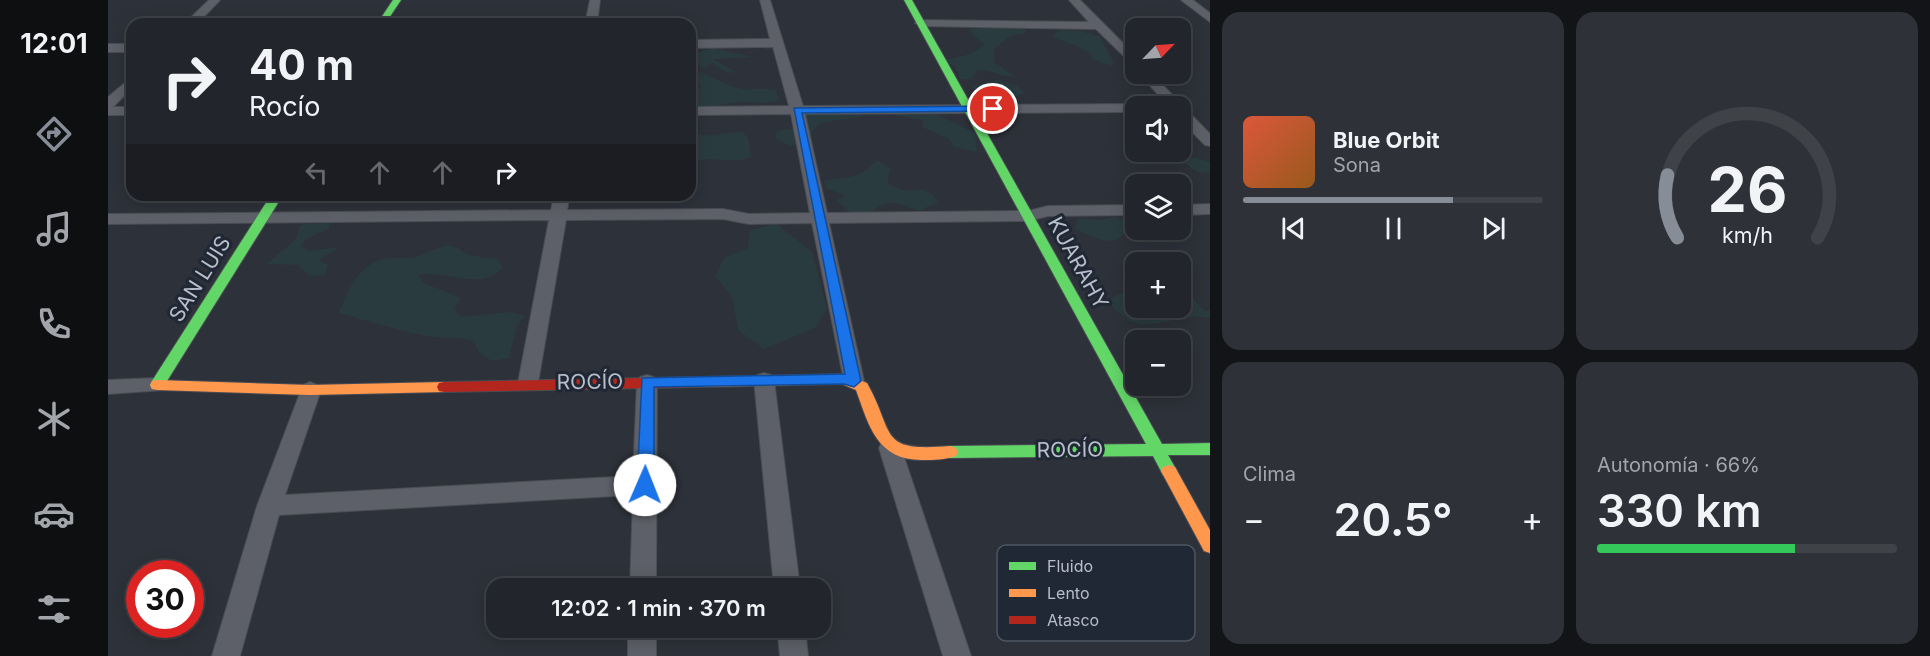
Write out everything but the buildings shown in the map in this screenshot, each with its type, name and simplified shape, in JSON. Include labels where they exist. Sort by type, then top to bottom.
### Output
[{"type":"street","points":[[196,18],[215,0]]},
{"type":"street","points":[[385,18],[397,0]]},
{"type":"street","points":[[592,18],[595,0]]},
{"type":"street","points":[[765,0],[797,110],[854,381],[862,387],[880,436],[890,448],[957,656]]},
{"type":"street","name":"KUARAHY","points":[[908,0],[1210,546]]},
{"type":"street","points":[[1074,0],[1125,53]]},
{"type":"street","points":[[1185,0],[1210,20]]},
{"type":"street","points":[[921,23],[1099,26]]},
{"type":"street","points":[[696,44],[777,44]]},
{"type":"street","points":[[108,48],[126,48]]},
{"type":"street","points":[[1155,84],[1166,96]]},
{"type":"street","points":[[108,104],[126,87]]},
{"type":"street","points":[[696,111],[1125,108]]},
{"type":"street","points":[[108,111],[126,111]]},
{"type":"street","points":[[1191,122],[1210,142]]},
{"type":"street","name":"SAN LUIS","points":[[157,385],[273,201]]},
{"type":"street","points":[[528,383],[561,201]]},
{"type":"street","points":[[1191,210],[1210,209]]},
{"type":"street","points":[[108,219],[723,214],[749,219],[819,212],[1125,210]]},
{"type":"street","name":"ROCÍO","points":[[108,387],[157,385],[310,390],[528,383],[844,379],[854,381]]},
{"type":"street","points":[[764,380],[786,578]]},
{"type":"street","points":[[643,578],[647,382]]},
{"type":"street","points":[[226,656],[269,506],[310,390]]},
{"type":"street","name":"ROCÍO","points":[[890,448],[907,453],[1210,449]]},
{"type":"street","points":[[269,506],[645,485]]},
{"type":"street","points":[[642,638],[642,656]]},
{"type":"street","points":[[792,638],[794,656]]},
{"type":"shaded area","points":[[1015,26],[1025,29],[1026,33],[1010,36],[994,49],[994,62],[1014,76],[978,70],[971,79],[960,79],[957,69],[946,60],[971,54],[984,45],[968,29]]},
{"type":"shaded area","points":[[1059,30],[1080,31],[1099,36],[1114,63],[1111,66],[1092,59],[1091,54],[1077,46],[1052,37]]},
{"type":"shaded area","points":[[713,48],[753,57],[713,59],[736,72],[729,73],[713,63],[705,68],[696,65],[696,53]]},
{"type":"shaded area","points":[[702,72],[742,89],[776,90],[779,100],[768,103],[740,102],[696,106],[696,91],[701,87],[696,84],[696,73]]},
{"type":"shaded area","points":[[997,79],[1017,86],[1024,93],[1004,102],[984,96],[971,86]]},
{"type":"shaded area","points":[[895,110],[932,112],[975,133],[977,152],[954,147],[949,139],[922,127],[923,120],[894,115]]},
{"type":"shaded area","points":[[857,111],[864,116],[820,123],[802,143],[790,146],[775,138],[777,131],[794,128],[799,113]]},
{"type":"shaded area","points":[[742,132],[748,137],[751,157],[736,160],[696,162],[696,133],[708,135]]},
{"type":"shaded area","points":[[1191,157],[1210,162],[1210,173],[1195,171],[1183,162],[1191,162]]},
{"type":"shaded area","points":[[877,160],[891,169],[887,182],[891,185],[903,190],[921,189],[933,195],[938,202],[919,211],[900,204],[888,203],[871,213],[851,213],[837,201],[844,195],[826,188],[824,181],[853,176],[870,167]]},
{"type":"shaded area","points":[[1114,217],[1125,219],[1125,234],[1116,240],[1104,241],[1074,229],[1078,218],[1100,220]]},
{"type":"shaded area","points":[[329,222],[329,229],[307,238],[301,246],[309,251],[340,247],[319,260],[328,265],[325,275],[309,276],[298,265],[267,264],[296,239],[300,225]]},
{"type":"shaded area","points":[[777,224],[812,252],[827,309],[816,327],[764,349],[738,330],[732,297],[715,276],[724,258],[748,248],[750,230]]},
{"type":"shaded area","points":[[446,245],[459,248],[467,255],[497,259],[503,268],[494,275],[473,279],[418,275],[424,283],[461,298],[455,308],[459,317],[511,312],[525,316],[517,325],[509,358],[492,361],[479,352],[474,341],[427,336],[339,313],[351,285],[371,264],[391,258],[416,257]]},
{"type":"shaded area","points":[[1121,293],[1125,293],[1125,317],[1106,302]]},
{"type":"shaded area","points":[[1191,296],[1205,311],[1210,310],[1210,318],[1191,317]]},
{"type":"shaded area","points":[[1126,318],[1186,318],[1152,324]]},
{"type":"traffic: fast","points":[[385,18],[397,0]]},
{"type":"traffic: fast","points":[[908,0],[1169,471]]},
{"type":"traffic: fast","points":[[157,385],[273,201]]},
{"type":"traffic: fast","points":[[950,452],[1210,449]]},
{"type":"traffic: slow","points":[[699,382],[844,379],[862,387],[883,436],[898,450],[918,454],[950,452]]},
{"type":"traffic: slow","points":[[157,385],[310,390],[444,387]]},
{"type":"traffic: slow","points":[[1169,471],[1210,546]]},
{"type":"traffic: jam","points":[[444,387],[699,382]]},
{"type":"route","points":[[645,485],[647,382],[844,379],[854,381],[797,110],[993,109]]}]
